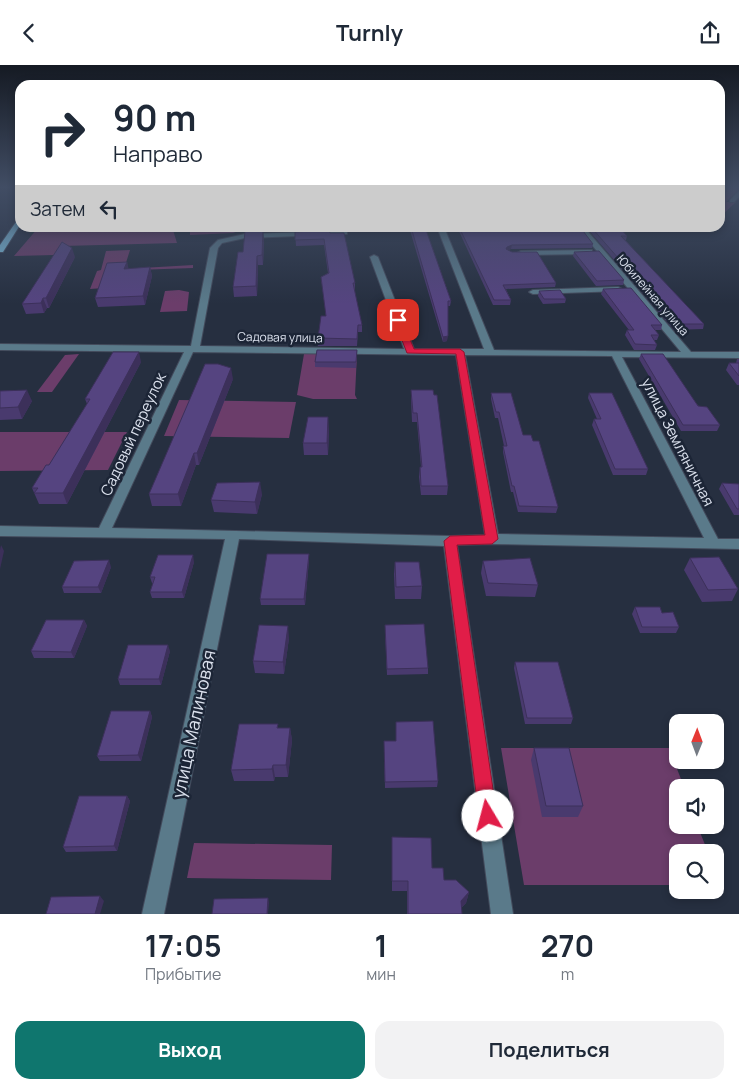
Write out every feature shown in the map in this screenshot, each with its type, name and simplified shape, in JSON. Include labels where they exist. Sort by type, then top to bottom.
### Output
[{"type":"main road","points":[[0,250],[15,227]]},
{"type":"street","points":[[442,232],[490,352]]},
{"type":"street","name":"Юбилейная улица","points":[[584,232],[689,355]]},
{"type":"street","name":"Садовый переулок","points":[[103,533],[192,349],[214,248],[220,241],[244,236],[345,233]]},
{"type":"street","points":[[512,253],[601,252]]},
{"type":"street","points":[[374,257],[410,351]]},
{"type":"street","points":[[533,292],[633,289]]},
{"type":"street","name":"Садовая улица","points":[[0,347],[739,355]]},
{"type":"street","points":[[460,352],[492,539]]},
{"type":"street","name":"улица Земляничная","points":[[616,354],[713,543]]},
{"type":"street","points":[[0,531],[233,534],[450,541],[492,539],[739,544]]},
{"type":"street","name":"улица Малиновая","points":[[153,914],[233,534]]},
{"type":"street","points":[[450,541],[502,914]]},
{"type":"shaded area","points":[[35,232],[174,232],[177,243],[62,246],[54,255],[14,256]]},
{"type":"shaded area","points":[[190,232],[236,232],[233,233],[190,235]]},
{"type":"shaded area","points":[[130,250],[124,269],[193,265],[193,268],[136,270],[131,286],[90,289],[97,271],[101,270],[106,251]]},
{"type":"shaded area","points":[[179,290],[189,292],[187,311],[160,312],[165,291]]},
{"type":"shaded area","points":[[79,354],[52,392],[37,392],[65,355]]},
{"type":"shaded area","points":[[304,354],[357,354],[355,395],[357,399],[313,399],[297,395]]},
{"type":"shaded area","points":[[179,400],[296,402],[289,438],[164,436]]},
{"type":"shaded area","points":[[0,432],[127,432],[108,470],[0,471]]},
{"type":"shaded area","points":[[501,748],[669,748],[669,769],[677,769],[681,779],[669,779],[669,834],[701,834],[705,844],[669,844],[669,885],[524,885]]},
{"type":"shaded area","points":[[194,843],[332,845],[331,880],[187,878]]},
{"type":"building","points":[[245,232],[263,232],[262,255],[257,256],[256,286],[233,287],[238,252],[243,252]]},
{"type":"building","points":[[295,232],[344,233],[362,325],[358,325],[357,339],[318,338],[321,316],[326,316],[321,277],[329,273],[324,239],[295,240]]},
{"type":"building","points":[[412,232],[427,232],[451,301],[448,301],[448,336],[443,337]]},
{"type":"building","points":[[461,232],[584,232],[593,244],[512,245],[507,247],[506,249],[512,252],[537,252],[556,283],[503,285],[511,300],[494,300]]},
{"type":"building","points":[[595,232],[623,232],[627,236],[621,236],[704,324],[676,324]]},
{"type":"building","points":[[62,242],[72,248],[46,298],[43,298],[41,303],[22,304]]},
{"type":"building","points":[[599,251],[624,280],[597,281],[574,252]]},
{"type":"building","points":[[127,262],[124,269],[150,267],[143,296],[95,298],[107,263]]},
{"type":"building","points":[[631,288],[662,325],[651,325],[659,335],[651,335],[657,345],[635,344],[627,330],[634,330],[603,289]]},
{"type":"building","points":[[560,290],[566,299],[544,299],[539,291]]},
{"type":"building","points":[[317,350],[357,350],[356,362],[315,362]]},
{"type":"building","points":[[113,352],[139,352],[63,493],[34,493],[38,488],[32,488],[46,465],[49,465],[90,399],[85,399]]},
{"type":"building","points":[[641,354],[663,354],[698,406],[707,407],[720,425],[683,425]]},
{"type":"building","points":[[729,363],[739,363],[739,376]]},
{"type":"building","points":[[205,364],[218,364],[231,368],[197,453],[194,453],[178,494],[149,494]]},
{"type":"building","points":[[27,390],[18,407],[0,408],[0,391]]},
{"type":"building","points":[[411,390],[433,390],[434,395],[437,395],[448,486],[421,486],[420,467],[422,467],[417,413],[413,413]]},
{"type":"building","points":[[491,393],[511,393],[523,435],[531,435],[533,441],[539,441],[558,507],[519,506],[514,486],[512,486],[503,446],[507,446],[499,412],[496,412]]},
{"type":"building","points":[[589,393],[612,393],[648,469],[615,469],[594,419],[601,419]]},
{"type":"building","points":[[308,417],[328,417],[327,443],[303,443]]},
{"type":"building","points":[[260,482],[255,502],[211,500],[217,483]]},
{"type":"building","points":[[722,483],[739,484],[739,509],[737,509]]},
{"type":"building","points":[[267,554],[309,554],[304,599],[260,599]]},
{"type":"building","points":[[158,555],[193,555],[182,592],[150,592],[155,577],[150,577]]},
{"type":"building","points":[[719,557],[738,589],[708,590],[690,558]]},
{"type":"building","points":[[530,558],[538,585],[488,583],[483,561]]},
{"type":"building","points":[[109,560],[98,587],[62,587],[74,561]]},
{"type":"building","points":[[395,562],[419,562],[422,586],[396,587]]},
{"type":"building","points":[[635,607],[660,607],[662,613],[673,612],[679,627],[642,627]]},
{"type":"building","points":[[46,620],[84,620],[71,652],[31,651]]},
{"type":"building","points":[[424,624],[428,668],[387,669],[385,625]]},
{"type":"building","points":[[259,625],[288,626],[283,662],[253,661]]},
{"type":"building","points":[[128,645],[168,645],[159,679],[118,679]]},
{"type":"building","points":[[515,662],[558,662],[573,718],[527,718]]},
{"type":"building","points":[[111,711],[150,711],[138,755],[97,756]]},
{"type":"building","points":[[433,721],[438,781],[385,782],[384,741],[396,741],[396,722]]},
{"type":"building","points":[[239,724],[278,724],[277,728],[290,728],[286,765],[273,765],[272,769],[231,770]]},
{"type":"building","points":[[534,748],[569,748],[583,806],[546,806]]},
{"type":"building","points":[[79,796],[127,796],[114,846],[63,847]]},
{"type":"building","points":[[392,837],[431,838],[432,868],[443,868],[444,880],[456,880],[469,892],[461,901],[462,914],[408,914],[408,881],[392,881]]},
{"type":"building","points":[[100,896],[95,914],[46,914],[51,897]]},
{"type":"building","points":[[268,898],[267,914],[212,914],[214,899]]},
{"type":"route","points":[[398,320],[410,351],[460,352],[492,539],[450,541],[488,816]]}]
